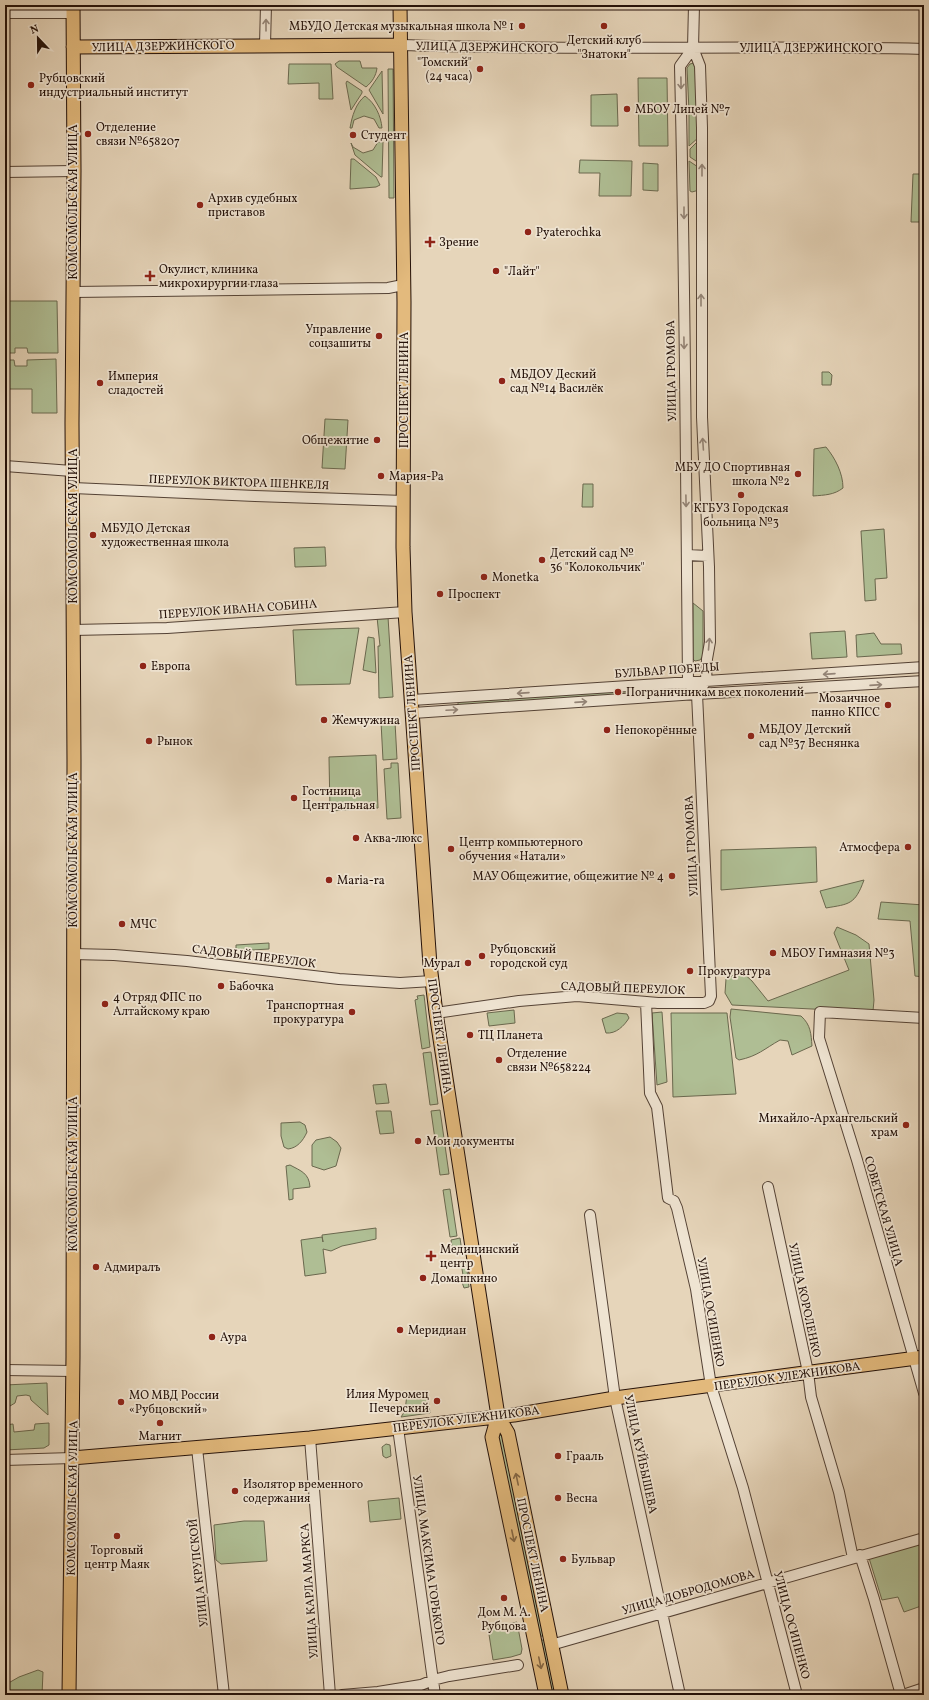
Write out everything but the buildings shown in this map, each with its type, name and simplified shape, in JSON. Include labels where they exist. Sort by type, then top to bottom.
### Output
[{"type":"main road","name":"ПРОСПЕКТ ЛЕНИНА","points":[[400,5],[403,285],[403,547],[405,612],[413,713],[425,910],[436,1013],[498,1416],[506,1431],[562,1695]]},
{"type":"main road","name":"КОМСОМОЛЬСКАЯ УЛИЦА","points":[[69,1695],[73,1371],[73,9]]},
{"type":"main road","name":"УЛИЦА ДЗЕРЖИНСКОГО","points":[[73,47],[400,45]]},
{"type":"main road","name":"ПЕРЕУЛОК УЛЕЖНИКОВА","points":[[72,1458],[310,1438],[398,1428],[498,1416],[615,1398],[919,1358]]},
{"type":"main road","name":"ПРОСПЕКТ ЛЕНИНА","points":[[498,1416],[492,1434],[546,1695]]},
{"type":"street","points":[[265,45],[266,5]]},
{"type":"street","points":[[694,5],[693,48],[700,66],[702,196],[702,417],[708,556],[710,568],[710,642],[707,659],[706,680],[697,694]]},
{"type":"street","points":[[5,13],[73,9]]},
{"type":"street","name":"УЛИЦА ДЗЕРЖИНСКОГО","points":[[400,45],[533,49],[829,47],[924,49]]},
{"type":"street","name":"УЛИЦА ГРОМОВА","points":[[688,682],[683,317],[684,197],[680,66],[693,48]]},
{"type":"street","points":[[5,172],[74,171]]},
{"type":"street","points":[[684,197],[702,196]]},
{"type":"street","points":[[73,292],[388,288],[403,285]]},
{"type":"street","points":[[683,317],[701,318]]},
{"type":"street","points":[[685,418],[702,417]]},
{"type":"street","points":[[5,466],[72,471]]},
{"type":"street","name":"ПЕРЕУЛОК ВИКТОРА ШЕНКЕЛЯ","points":[[73,488],[404,501]]},
{"type":"street","points":[[687,555],[708,556]]},
{"type":"street","name":"ПЕРЕУЛОК ИВАНА СОБИНА","points":[[73,630],[167,628],[405,612]]},
{"type":"street","points":[[413,713],[697,694],[919,682],[919,667]]},
{"type":"street","name":"БУЛЬВАР ПОБЕДЫ","points":[[412,700],[919,667]]},
{"type":"street","points":[[855,672],[856,686]]},
{"type":"street","points":[[688,682],[697,694]]},
{"type":"street","name":"УЛИЦА ГРОМОВА","points":[[697,694],[711,996]]},
{"type":"street","name":"САДОВЫЙ ПЕРЕУЛОК","points":[[73,954],[114,955],[180,960],[339,979],[400,983],[432,981]]},
{"type":"street","name":"САДОВЫЙ ПЕРЕУЛОК","points":[[436,1013],[519,1001],[577,996],[646,1002],[704,1003],[709,1001],[711,996]]},
{"type":"street","name":"УЛИЦА ОСИПЕНКО","points":[[646,1002],[650,1093],[657,1107],[668,1198],[674,1201],[677,1208],[696,1289],[711,1386],[743,1488],[797,1695]]},
{"type":"street","name":"СОВЕТСКАЯ УЛИЦА","points":[[924,1018],[820,1012],[819,1038],[919,1358],[924,1393]]},
{"type":"street","name":"УЛИЦА КОРОЛЕНКО","points":[[768,1187],[808,1372],[811,1397],[857,1557],[874,1599],[902,1695]]},
{"type":"street","name":"УЛИЦА КУЙБЫШЕВА","points":[[590,1215],[615,1398],[680,1695]]},
{"type":"street","points":[[5,1370],[73,1371]]},
{"type":"street","name":"УЛИЦА МАКСИМА ГОРЬКОГО","points":[[398,1428],[435,1695]]},
{"type":"street","points":[[492,1434],[506,1431]]},
{"type":"street","name":"УЛИЦА КАРЛА МАРКСА","points":[[310,1438],[330,1695]]},
{"type":"street","name":"УЛИЦА КРУПСКОЙ","points":[[197,1448],[224,1695]]},
{"type":"street","name":"ПЕРЕУЛОК УЛЕЖНИКОВА","points":[[5,1460],[72,1458]]},
{"type":"street","name":"УЛИЦА ДОБРОДОМОВА","points":[[551,1645],[924,1538]]},
{"type":"street","points":[[342,1695],[378,1692],[421,1685],[448,1676],[518,1665]]},
{"type":"street","points":[[902,1695],[924,1688]]},
{"type":"green space","points":[[339,61],[360,61],[362,68],[377,68],[376,74],[366,87],[337,67],[335,64]]},
{"type":"green space","points":[[694,63],[696,67],[697,106],[689,111],[687,68],[690,64]]},
{"type":"green space","points":[[289,64],[331,64],[333,99],[319,99],[319,83],[288,84]]},
{"type":"green space","points":[[388,69],[393,69],[394,198],[389,198]]},
{"type":"green space","points":[[382,71],[383,114],[369,90]]},
{"type":"green space","points":[[638,78],[667,78],[668,146],[639,146]]},
{"type":"green space","points":[[347,81],[362,91],[351,110],[346,83]]},
{"type":"green space","points":[[617,94],[618,126],[591,126],[591,95]]},
{"type":"green space","points":[[365,96],[372,102],[377,110],[382,128],[379,128],[374,119],[364,116],[354,120],[352,128],[350,128],[355,110],[359,102]]},
{"type":"green space","points":[[698,109],[699,137],[689,146],[689,114]]},
{"type":"green space","points":[[699,140],[699,163],[690,157],[690,149]]},
{"type":"green space","points":[[378,142],[383,142],[382,177],[355,155],[351,143],[353,147],[363,153],[373,150]]},
{"type":"green space","points":[[351,159],[354,159],[376,177],[380,185],[376,187],[350,189]]},
{"type":"green space","points":[[580,160],[632,161],[631,196],[599,196],[600,173],[579,173]]},
{"type":"green space","points":[[689,161],[698,167],[699,190],[692,192],[690,191]]},
{"type":"green space","points":[[643,163],[658,164],[658,191],[643,190]]},
{"type":"green space","points":[[913,174],[920,174],[920,222],[911,222]]},
{"type":"green space","points":[[6,301],[57,301],[58,353],[28,353],[27,348],[15,348],[15,353],[7,353]]},
{"type":"green space","points":[[56,359],[57,413],[32,413],[32,389],[7,389],[7,360],[14,360],[15,366],[27,366],[27,360]]},
{"type":"green space","points":[[822,372],[829,372],[832,375],[831,385],[822,385]]},
{"type":"green space","points":[[325,419],[348,420],[345,469],[322,468]]},
{"type":"green space","points":[[826,447],[838,466],[842,477],[843,488],[833,493],[813,496],[814,449]]},
{"type":"green space","points":[[583,484],[593,484],[593,507],[582,507]]},
{"type":"green space","points":[[884,529],[887,578],[875,579],[876,600],[865,601],[861,531]]},
{"type":"green space","points":[[325,547],[326,566],[295,567],[294,548]]},
{"type":"green space","points":[[693,603],[703,611],[703,656],[700,660],[695,661],[693,659]]},
{"type":"green space","points":[[377,617],[388,617],[393,697],[379,698],[378,646],[380,646]]},
{"type":"green space","points":[[359,628],[350,684],[296,685],[293,630]]},
{"type":"green space","points":[[845,631],[847,657],[812,659],[810,633]]},
{"type":"green space","points":[[874,633],[881,644],[901,644],[902,654],[857,657],[856,635]]},
{"type":"green space","points":[[368,637],[374,638],[376,673],[363,670]]},
{"type":"green space","points":[[666,688],[670,692],[458,707],[458,700]]},
{"type":"green space","points":[[381,722],[395,722],[397,759],[383,760]]},
{"type":"green space","points":[[376,755],[378,808],[330,811],[329,757]]},
{"type":"green space","points":[[391,763],[398,763],[401,818],[387,819],[384,769],[391,768]]},
{"type":"green space","points":[[816,847],[817,882],[721,890],[721,850]]},
{"type":"green space","points":[[864,880],[858,894],[850,902],[826,908],[820,891]]},
{"type":"green space","points":[[881,902],[924,905],[924,977],[915,976],[910,921],[878,919]]},
{"type":"green space","points":[[837,927],[856,935],[869,944],[874,1000],[873,1011],[732,1005],[725,993],[726,979],[741,971],[752,981],[768,1001],[849,970],[834,933]]},
{"type":"green space","points":[[269,943],[269,949],[236,951],[236,945]]},
{"type":"green space","points":[[424,995],[430,1047],[422,1049],[415,1000],[418,999],[417,996]]},
{"type":"green space","points":[[731,1009],[801,1016],[809,1026],[812,1046],[792,1055],[788,1041],[780,1040],[756,1054],[739,1060],[736,1058],[730,1017]]},
{"type":"green space","points":[[514,1010],[515,1023],[489,1026],[487,1013]]},
{"type":"green space","points":[[662,1012],[667,1082],[657,1085],[652,1013]]},
{"type":"green space","points":[[617,1013],[627,1014],[629,1018],[619,1029],[606,1033],[602,1019]]},
{"type":"green space","points":[[671,1013],[727,1013],[736,1094],[673,1097]]},
{"type":"green space","points":[[431,1052],[438,1104],[430,1105],[423,1053]]},
{"type":"green space","points":[[386,1084],[389,1103],[376,1104],[373,1085]]},
{"type":"green space","points":[[440,1110],[449,1174],[440,1175],[431,1111]]},
{"type":"green space","points":[[376,1111],[391,1111],[394,1133],[380,1134]]},
{"type":"green space","points":[[300,1122],[305,1125],[307,1132],[304,1138],[294,1147],[288,1149],[284,1147],[281,1136],[281,1123]]},
{"type":"green space","points":[[330,1137],[337,1142],[341,1148],[336,1166],[324,1170],[312,1166],[312,1145],[316,1140]]},
{"type":"green space","points":[[290,1165],[306,1175],[310,1187],[293,1189],[293,1199],[289,1200],[286,1166]]},
{"type":"green space","points":[[450,1189],[457,1236],[450,1237],[443,1190]]},
{"type":"green space","points":[[376,1228],[376,1239],[342,1246],[331,1251],[323,1249],[326,1273],[305,1276],[301,1240],[322,1237],[323,1242],[322,1235]]},
{"type":"green space","points":[[460,1238],[462,1252],[453,1253],[451,1240]]},
{"type":"green space","points":[[466,1262],[469,1287],[464,1288],[460,1276],[463,1275],[461,1263]]},
{"type":"green space","points":[[47,1383],[48,1415],[31,1400],[30,1396],[26,1395],[17,1396],[15,1403],[5,1409],[5,1385]]},
{"type":"green space","points":[[427,1391],[430,1413],[401,1417],[405,1411],[407,1394]]},
{"type":"green space","points":[[49,1423],[49,1445],[44,1448],[5,1450],[5,1425],[13,1424],[14,1432],[34,1430],[35,1424]]},
{"type":"green space","points":[[505,1434],[547,1635],[537,1637],[494,1437]]},
{"type":"green space","points":[[386,1444],[390,1445],[391,1456],[386,1458],[383,1456],[382,1447]]},
{"type":"green space","points":[[399,1498],[401,1519],[370,1522],[368,1501]]},
{"type":"green space","points":[[244,1521],[264,1521],[267,1561],[221,1564],[216,1560],[214,1525]]},
{"type":"green space","points":[[924,1542],[924,1605],[904,1612],[898,1597],[882,1600],[869,1558]]},
{"type":"green space","points":[[517,1622],[522,1649],[521,1654],[493,1660],[488,1628]]},
{"type":"green space","points":[[548,1639],[560,1695],[549,1695],[538,1641]]},
{"type":"green space","points":[[38,1670],[43,1672],[42,1695],[5,1695],[5,1685],[19,1677]]},
{"type":"place","name":"МБУДО Детская музыкальная школа № 1","points":[[522,26]]},
{"type":"place","name":"Детский клуб \"Знатоки\"","points":[[604,26]]},
{"type":"place","name":"\"Томский\" (24 часа)","points":[[480,69]]},
{"type":"place","name":"Рубцовский индустриальный институт","points":[[31,85]]},
{"type":"place","name":"МБОУ Лицей №7","points":[[627,109]]},
{"type":"place","name":"Отделение связи №658207","points":[[88,134]]},
{"type":"place","name":"Студент","points":[[353,135]]},
{"type":"place","name":"Архив судебных приставов","points":[[200,205]]},
{"type":"place","name":"Pyaterochka","points":[[528,232]]},
{"type":"place","name":"Зрение","points":[[430,242]]},
{"type":"place","name":"\"Лайт\"","points":[[496,271]]},
{"type":"place","name":"Окулист, клиника микрохирургии глаза","points":[[150,276]]},
{"type":"place","name":"Управление соцзашиты","points":[[379,336]]},
{"type":"place","name":"МБДОУ Деский сад №14 Василёк","points":[[502,381]]},
{"type":"place","name":"Империя сладостей","points":[[100,383]]},
{"type":"place","name":"Общежитие","points":[[377,440]]},
{"type":"place","name":"МБУ ДО Спортивная школа №2","points":[[798,474]]},
{"type":"place","name":"Мария-Ра","points":[[381,476]]},
{"type":"place","name":"КГБУЗ Городская больница №3","points":[[741,495]]},
{"type":"place","name":"МБУДО Детская художественная школа","points":[[93,535]]},
{"type":"place","name":"Детский сад № 36 \"Колокольчик\"","points":[[542,560]]},
{"type":"place","name":"Monetka","points":[[484,577]]},
{"type":"place","name":"Проспект","points":[[440,594]]},
{"type":"place","name":"Европа","points":[[143,666]]},
{"type":"place","name":"Пограничникам всех поколений","points":[[618,692]]},
{"type":"place","name":"Мозаичное панно КПСС","points":[[888,705]]},
{"type":"place","name":"Жемчужина","points":[[324,720]]},
{"type":"place","name":"Непокорённые","points":[[607,730]]},
{"type":"place","name":"МБДОУ Детский сад №37 Веснянка","points":[[751,736]]},
{"type":"place","name":"Рынок","points":[[149,741]]},
{"type":"place","name":"Гостиница Центральная","points":[[294,798]]},
{"type":"place","name":"Аква-люкс","points":[[356,838]]},
{"type":"place","name":"Атмосфера","points":[[908,847]]},
{"type":"place","name":"Центр компьютерного обучения «Натали»","points":[[451,849]]},
{"type":"place","name":"МАУ Общежитие, общежитие № 4","points":[[672,876]]},
{"type":"place","name":"Maria-ra","points":[[329,880]]},
{"type":"place","name":"МЧС","points":[[122,924]]},
{"type":"place","name":"МБОУ Гимназия №3","points":[[773,953]]},
{"type":"place","name":"Рубцовский городской суд","points":[[482,956]]},
{"type":"place","name":"Мурал","points":[[468,963]]},
{"type":"place","name":"Прокуратура","points":[[690,971]]},
{"type":"place","name":"Бабочка","points":[[221,986]]},
{"type":"place","name":"4 Отряд ФПС по Алтайскому краю","points":[[105,1004]]},
{"type":"place","name":"Транспортная прокуратура","points":[[352,1012]]},
{"type":"place","name":"ТЦ Планета","points":[[470,1035]]},
{"type":"place","name":"Отделение связи №658224","points":[[499,1060]]},
{"type":"place","name":"Михайло-Архангельский храм","points":[[906,1125]]},
{"type":"place","name":"Мои документы","points":[[418,1141]]},
{"type":"place","name":"Медицинский центр","points":[[431,1256]]},
{"type":"place","name":"Адмиралъ","points":[[96,1267]]},
{"type":"place","name":"Домашкино","points":[[423,1278]]},
{"type":"place","name":"Меридиан","points":[[400,1330]]},
{"type":"place","name":"Аура","points":[[212,1337]]},
{"type":"place","name":"Илия Муромец Печерский","points":[[437,1401]]},
{"type":"place","name":"МО МВД России «Рубцовский»","points":[[121,1402]]},
{"type":"place","name":"Магнит","points":[[160,1423]]},
{"type":"place","name":"Грааль","points":[[558,1456]]},
{"type":"place","name":"Изолятор временного содержания","points":[[235,1491]]},
{"type":"place","name":"Весна","points":[[558,1498]]},
{"type":"place","name":"Торговый центр Маяк","points":[[117,1536]]},
{"type":"place","name":"Бульвар","points":[[563,1559]]},
{"type":"place","name":"Дом М. А. Рубцова","points":[[504,1598]]}]
